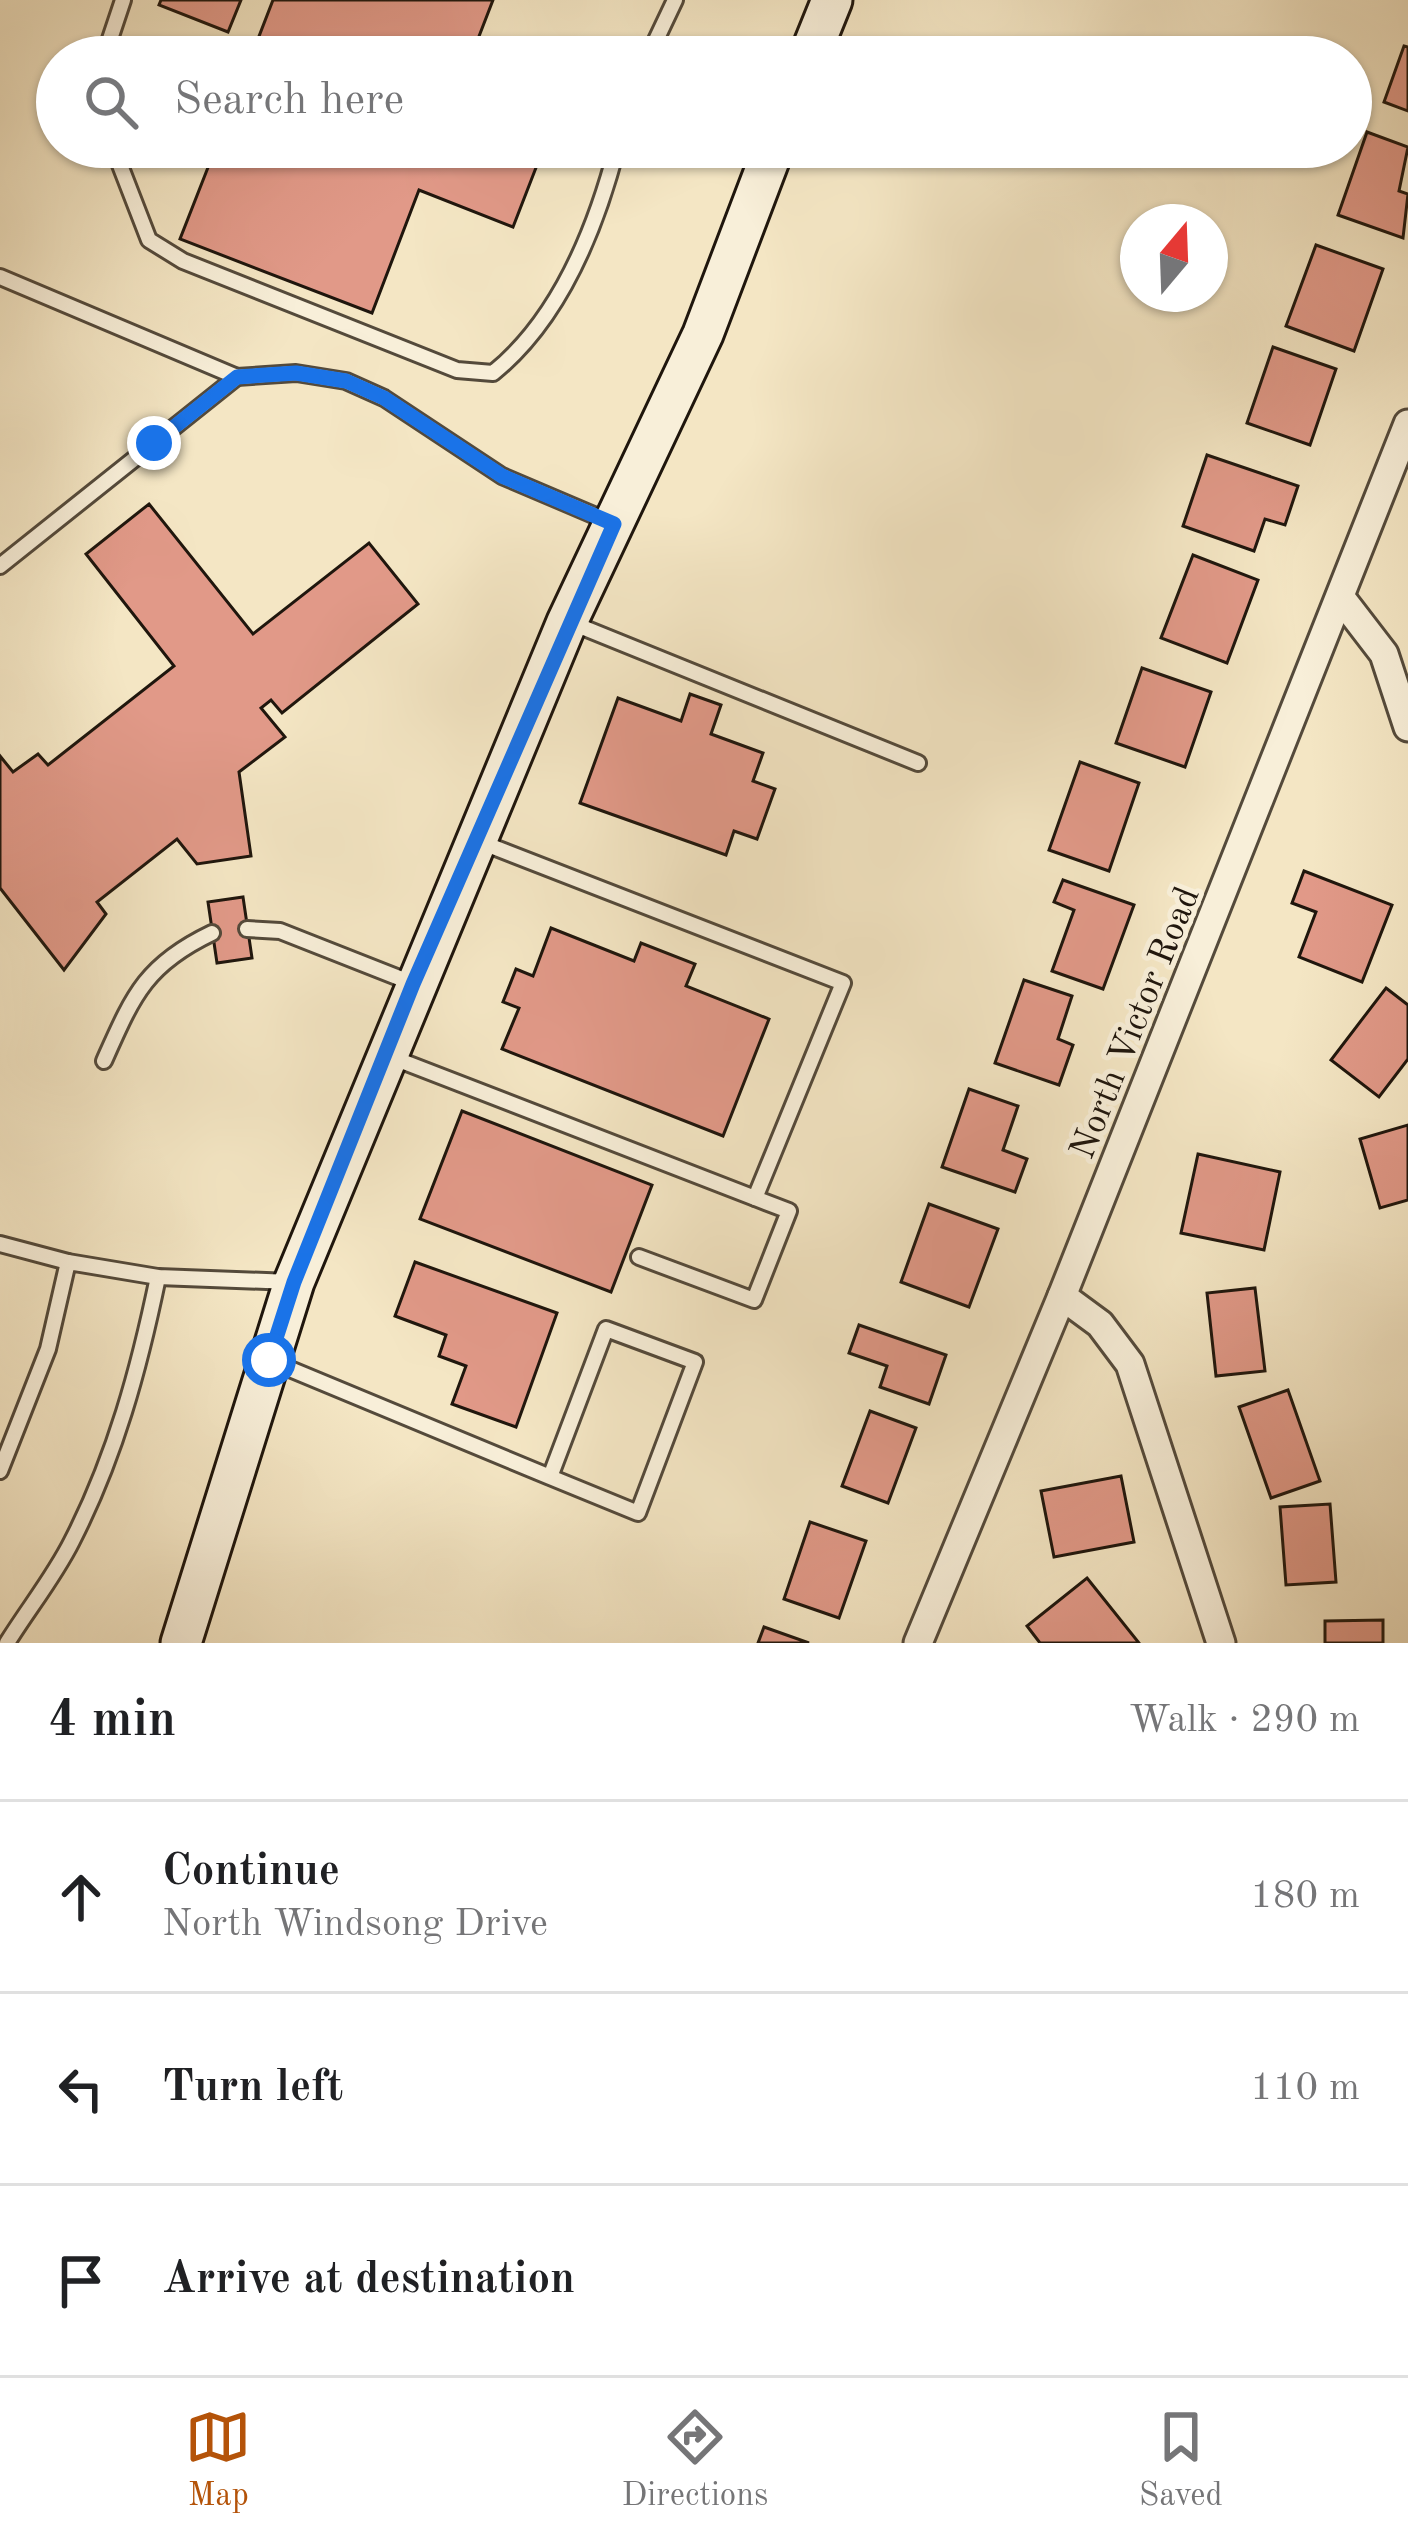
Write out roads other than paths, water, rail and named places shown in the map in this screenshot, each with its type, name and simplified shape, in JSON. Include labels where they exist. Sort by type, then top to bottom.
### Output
[{"type":"street","points":[[817,36],[832,0]]},
{"type":"street","points":[[181,1643],[294,1282],[413,984],[478,842],[567,622],[703,334],[766,168]]},
{"type":"street","name":"North Victor Road","points":[[918,1643],[1062,1296],[1408,424]]},
{"type":"street","points":[[1341,598],[1384,653],[1408,727]]},
{"type":"street","points":[[1062,1296],[1100,1324],[1130,1364],[1221,1643]]},
{"type":"lane","points":[[111,36],[123,0]]},
{"type":"lane","points":[[658,36],[675,0]]},
{"type":"lane","points":[[121,168],[149,240],[184,261],[457,370],[494,374],[520,352],[596,226],[611,168]]},
{"type":"lane","points":[[0,277],[237,377],[296,373],[346,381],[384,398],[502,476],[614,524]]},
{"type":"lane","points":[[0,566],[237,377]]},
{"type":"lane","points":[[567,622],[918,763]]},
{"type":"lane","points":[[478,842],[843,983],[754,1198]]},
{"type":"lane","points":[[247,928],[280,931],[413,984]]},
{"type":"lane","points":[[104,1061],[138,985],[173,953],[212,933]]},
{"type":"lane","points":[[385,1055],[789,1211],[754,1300],[639,1257]]},
{"type":"lane","points":[[0,1244],[68,1262],[158,1276],[294,1282]]},
{"type":"lane","points":[[0,1471],[48,1349],[68,1262]]},
{"type":"lane","points":[[7,1643],[71,1544],[112,1451],[137,1379],[158,1276]]},
{"type":"lane","points":[[269,1360],[550,1477],[638,1513],[695,1363],[606,1329],[550,1477]]}]
